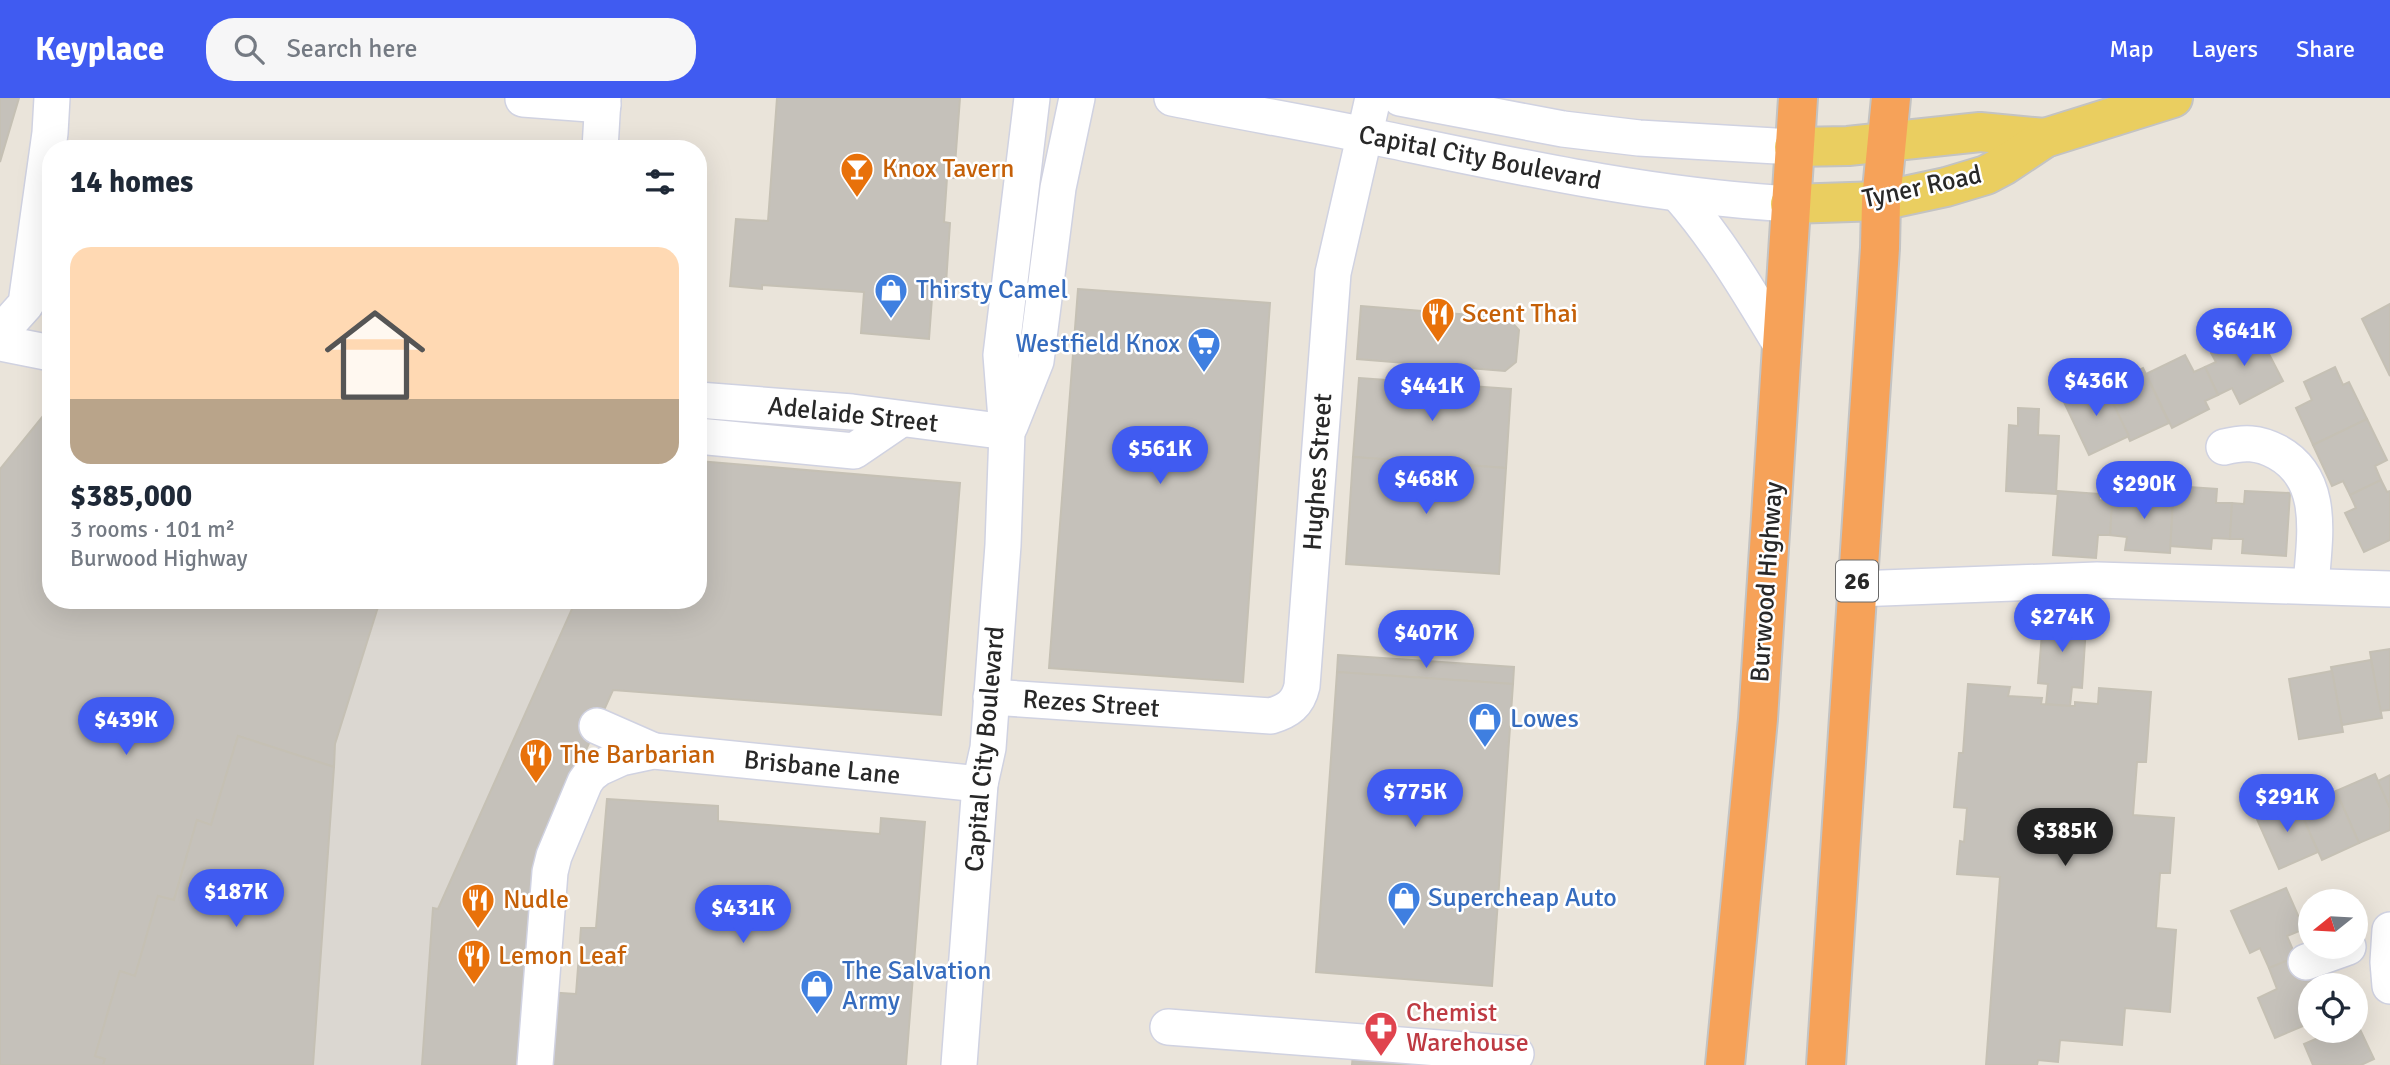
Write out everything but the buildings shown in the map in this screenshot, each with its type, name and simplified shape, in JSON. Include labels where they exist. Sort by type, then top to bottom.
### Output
[{"type":"highway","name":"Burwood Highway","points":[[1725,1065],[1758,719],[1798,98]]},
{"type":"highway","name":"26","points":[[1826,1065],[1881,201],[1891,98]]},
{"type":"main road","name":"Tyner Road","points":[[1790,204],[1881,201],[1946,187],[1986,175],[2045,138],[2173,98]]},
{"type":"main road","name":"Tyner Road","points":[[1794,147],[1887,142],[1980,132],[2045,138]]},
{"type":"street","points":[[49,140],[52,98]]},
{"type":"street","name":"Capital City Boulevard","points":[[960,1065],[980,783],[988,748],[1003,545],[1007,432],[1001,355],[1032,98]]},
{"type":"street","name":"Capital City Boulevard","points":[[1007,432],[1037,361],[1058,187],[1077,98]]},
{"type":"street","name":"Capital City Boulevard","points":[[1172,98],[1482,161],[1679,195],[1790,204]]},
{"type":"street","points":[[1364,135],[1373,98]]},
{"type":"street","name":"Capital City Boulevard","points":[[1401,98],[1563,128],[1639,138],[1794,147]]},
{"type":"street","points":[[523,99],[603,102],[601,140]]},
{"type":"street","name":"Hughes Street","points":[[1191,710],[1270,716],[1288,709],[1300,697],[1304,673],[1333,273],[1364,135]]},
{"type":"street","points":[[0,333],[26,304],[42,190]]},
{"type":"street","points":[[1679,195],[1726,256],[1783,348]]},
{"type":"street","points":[[0,343],[42,352]]},
{"type":"street","name":"Adelaide Street","points":[[707,401],[1007,432]]},
{"type":"street","points":[[707,437],[854,451],[901,419]]},
{"type":"street","points":[[2224,447],[2253,442],[2269,448],[2286,457],[2307,481],[2315,513],[2311,586]]},
{"type":"street","points":[[1856,589],[2097,580],[2390,589]]},
{"type":"street","name":"Rezes Street","points":[[992,697],[1191,710]]},
{"type":"street","points":[[597,726],[654,751]]},
{"type":"street","name":"Brisbane Lane","points":[[535,1065],[550,872],[585,782],[599,768],[621,758],[654,751],[980,783]]},
{"type":"street","points":[[2368,939],[2390,931],[2390,986]]},
{"type":"street","points":[[2306,962],[2314,959]]},
{"type":"street","points":[[1168,1027],[1516,1054]]},
{"type":"shaded area","points":[[378,609],[572,609],[438,909],[434,908],[422,1065],[313,1065],[335,744]]},
{"type":"place","name":"Knox Tavern","points":[[857,199]]},
{"type":"place","name":"Thirsty Camel","points":[[891,320]]},
{"type":"place","name":"Scent Thai","points":[[1438,344]]},
{"type":"place","name":"Westfield Knox","points":[[1204,374]]},
{"type":"place","name":"Lowes","points":[[1485,749]]},
{"type":"place","name":"The Barbarian","points":[[536,785]]},
{"type":"place","name":"Supercheap Auto","points":[[1404,928]]},
{"type":"place","name":"Nudle","points":[[478,930]]},
{"type":"place","name":"Lemon Leaf","points":[[474,986]]},
{"type":"place","name":"The Salvation Army","points":[[817,1016]]},
{"type":"place","name":"Chemist Warehouse","points":[[1381,1058]]}]
